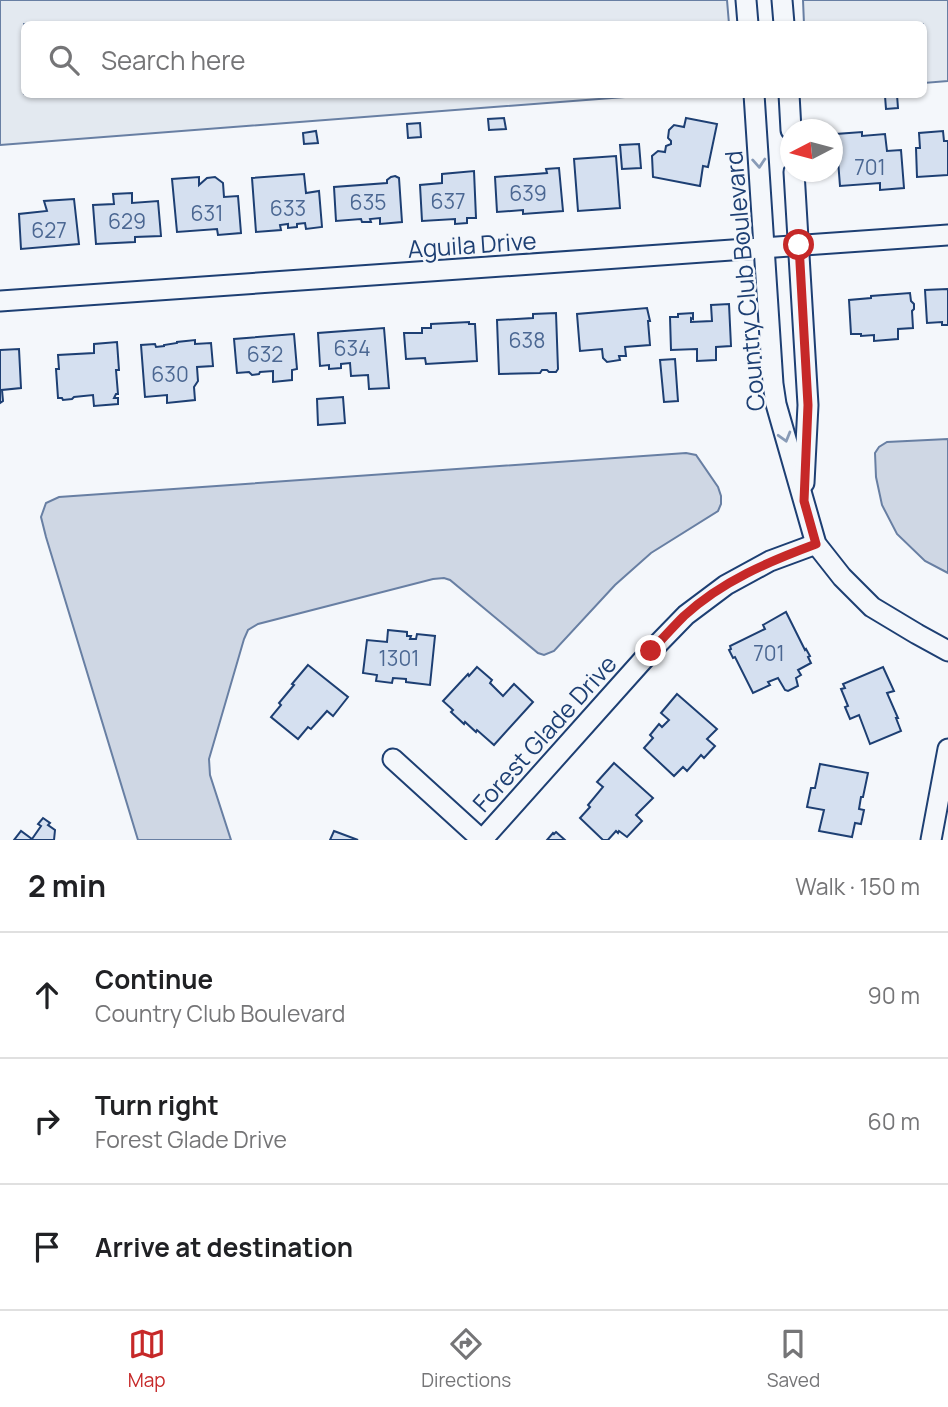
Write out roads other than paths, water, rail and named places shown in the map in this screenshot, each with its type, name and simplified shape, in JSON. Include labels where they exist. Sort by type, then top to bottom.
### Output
[{"type":"street","points":[[746,0],[748,21]]},
{"type":"street","points":[[782,0],[784,21]]},
{"type":"street","name":"Country Club Boulevard","points":[[754,98],[773,384],[776,404],[816,544],[842,577],[872,607],[948,651]]},
{"type":"street","points":[[789,98],[790,119]]},
{"type":"street","name":"Country Club Boulevard","points":[[795,182],[808,405],[804,501]]},
{"type":"street","name":"Aguila Drive","points":[[0,301],[948,235]]},
{"type":"street","name":"Forest Glade Drive","points":[[482,840],[685,615],[726,585],[769,561],[816,544]]},
{"type":"street","points":[[931,840],[948,750]]},
{"type":"street","points":[[393,759],[482,840]]}]
